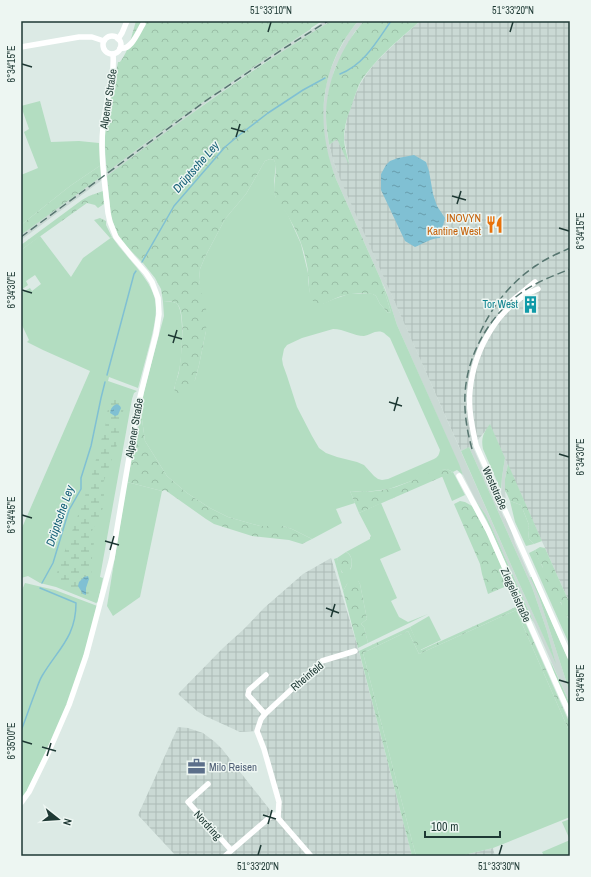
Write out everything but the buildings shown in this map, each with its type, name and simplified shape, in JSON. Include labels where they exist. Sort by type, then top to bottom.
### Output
[{"type":"street","points":[[118,39],[127,21]]},
{"type":"street","points":[[120,48],[126,48],[131,44],[143,24]]},
{"type":"street","points":[[113,36],[118,39],[120,48],[118,52],[113,54],[106,52],[103,47],[104,41],[107,37],[113,36]]},
{"type":"street","points":[[21,47],[79,37],[92,37],[104,41]]},
{"type":"street","name":"Alpener Straße","points":[[21,803],[29,792],[49,751],[69,705],[86,656],[112,558],[138,405],[156,334],[159,314],[158,298],[152,282],[116,237],[108,213],[102,139],[105,111],[114,69],[113,54]]},
{"type":"street","name":"Weststraße","points":[[501,316],[502,309],[535,282]]},
{"type":"street","name":"Weststraße","points":[[538,289],[523,296],[501,316],[481,348],[474,366],[470,389],[471,422],[476,445],[570,657]]},
{"type":"street","name":"Ziegeleistraße","points":[[459,476],[488,530],[570,715]]},
{"type":"street","name":"Rheinfeld","points":[[278,818],[279,802],[264,749],[257,731],[261,719],[322,662],[355,651]]},
{"type":"street","points":[[265,714],[248,695],[249,690],[266,675]]},
{"type":"street","name":"Nordring","points":[[208,784],[188,802],[231,850]]},
{"type":"street","points":[[225,856],[268,818],[274,815],[311,856]]},
{"type":"shaded area","points":[[325,21],[331,21],[256,68],[206,103],[21,240],[21,235],[189,111],[254,65]]},
{"type":"shaded area","points":[[358,21],[364,21],[354,33],[340,58],[334,71],[328,96],[326,117],[327,131],[335,166],[519,583],[555,661],[547,631],[532,587],[469,447],[472,445],[505,520],[501,495],[505,458],[508,464],[505,479],[505,491],[508,519],[515,543],[539,597],[570,693],[570,704],[486,515],[476,501],[463,475],[397,325],[385,288],[330,163],[325,143],[323,124],[326,86],[329,73],[337,54],[348,34]]},
{"type":"shaded area","points":[[420,21],[570,21],[570,604],[490,425],[474,445],[461,451],[341,181],[329,145],[337,139],[349,163],[344,138],[347,118],[360,84],[376,62]]},
{"type":"shaded area","points":[[331,558],[358,648],[412,856],[176,856],[138,815],[178,727],[188,728],[203,733],[215,742],[274,815],[279,811],[257,731],[240,732],[205,716],[178,694],[264,608],[303,574]]},
{"type":"shaded area","points":[[493,848],[495,856],[460,856]]},
{"type":"green space","points":[[136,21],[322,21],[259,63],[107,172],[105,133],[108,105],[118,62],[120,62],[126,53]]},
{"type":"green space","points":[[331,21],[358,21],[345,39],[335,58],[328,77],[324,97],[323,117],[329,158],[336,179],[381,280],[391,312],[388,313],[373,294],[349,295],[321,304],[314,302],[310,295],[307,266],[301,243],[291,221],[275,196],[274,187],[276,168],[274,160],[270,159],[265,161],[246,194],[225,219],[200,269],[199,280],[207,313],[206,331],[195,380],[184,395],[175,392],[182,347],[182,318],[180,310],[175,302],[163,302],[161,289],[155,278],[143,263],[122,242],[117,233],[111,217],[107,176],[162,135],[273,57]]},
{"type":"green space","points":[[364,21],[420,21],[371,67],[359,85],[347,119],[345,130],[344,141],[349,165],[337,139],[329,145],[326,120],[327,104],[336,66],[348,42]]},
{"type":"green space","points":[[40,101],[51,142],[79,141],[99,143],[101,165],[70,186],[21,225],[21,175],[38,168],[24,132],[29,129],[21,106]]},
{"type":"green space","points":[[270,159],[274,160],[276,164],[274,182],[275,196],[288,215],[301,244],[308,273],[310,293],[322,304],[349,294],[373,294],[388,313],[391,312],[381,280],[397,325],[463,475],[457,470],[453,472],[447,469],[389,489],[365,492],[350,491],[355,503],[336,509],[342,523],[312,539],[283,526],[260,526],[228,517],[210,508],[187,493],[167,476],[145,441],[142,419],[140,419],[144,391],[164,316],[163,302],[176,303],[181,313],[182,332],[180,368],[174,389],[195,380],[206,331],[199,280],[200,269],[225,219],[246,194],[265,161]],"holes":[[[337,329],[364,336],[375,332],[382,332],[390,338],[440,450],[439,455],[434,459],[388,479],[382,480],[374,476],[364,465],[326,453],[319,448],[297,407],[282,359],[284,349],[287,345],[302,338]]]},
{"type":"green space","points":[[101,165],[102,176],[21,235],[21,225],[70,186]]},
{"type":"green space","points":[[103,191],[104,204],[98,208],[95,205],[87,203],[21,250],[21,245],[82,200]]},
{"type":"green space","points":[[100,218],[106,221],[106,225],[112,237],[110,238],[94,220]]},
{"type":"green space","points":[[40,236],[71,277],[83,258],[112,237],[148,283],[154,295],[156,304],[153,330],[138,388],[109,377],[108,381],[137,391],[134,393],[132,399],[100,577],[103,578],[98,602],[96,603],[56,587],[40,583],[28,576],[21,578],[21,530],[90,371],[27,342],[29,340],[21,323],[21,293],[30,288],[32,291],[41,284],[35,275],[26,281],[28,285],[21,290],[21,250]]},
{"type":"green space","points":[[111,399],[125,401],[117,445],[102,486],[104,494],[103,508],[92,531],[94,542],[91,581],[88,596],[82,596],[78,590],[57,583],[55,578],[89,485]]},
{"type":"green space","points":[[140,419],[142,419],[145,441],[167,476],[187,493],[210,508],[228,517],[260,526],[283,526],[312,539],[302,544],[289,540],[252,536],[214,524],[165,490],[162,491],[127,482]]},
{"type":"green space","points":[[490,424],[505,458],[501,489],[483,449],[483,436]]},
{"type":"green space","points":[[469,447],[532,587],[547,631],[556,664],[461,451]]},
{"type":"green space","points":[[508,464],[542,541],[534,544],[529,539],[529,525],[521,505],[510,501],[505,491],[505,479]]},
{"type":"green space","points":[[447,469],[453,472],[359,513],[350,491],[379,491],[402,485],[428,474]]},
{"type":"green space","points":[[453,472],[465,495],[452,501],[442,476]]},
{"type":"green space","points":[[127,482],[162,491],[140,597],[113,616],[107,606]]},
{"type":"green space","points":[[460,501],[472,506],[491,541],[509,585],[488,594],[480,564],[454,504]]},
{"type":"green space","points":[[476,501],[486,515],[534,623],[525,609],[487,521]]},
{"type":"green space","points":[[510,501],[521,505],[529,525],[529,539],[534,544],[526,546],[515,522]]},
{"type":"green space","points":[[381,503],[401,550],[380,559],[397,598],[391,601],[399,617],[408,622],[428,614],[368,643],[364,627],[361,624],[367,619],[360,584],[358,581],[347,584],[343,591],[334,559],[337,558],[342,573],[351,569],[351,557],[346,552],[370,539],[371,536],[359,513]]},
{"type":"green space","points":[[540,547],[545,548],[570,604],[570,619],[563,611],[561,602],[556,602],[552,596],[542,565],[535,550]]},
{"type":"green space","points":[[535,550],[568,618],[570,619],[570,646],[529,553]]},
{"type":"green space","points":[[346,552],[350,556],[351,564],[349,573],[344,575],[339,567],[337,558]]},
{"type":"green space","points":[[530,577],[532,577],[570,664],[570,693],[539,597]]},
{"type":"green space","points":[[353,578],[357,579],[360,584],[367,619],[361,624],[364,627],[368,643],[358,648],[343,591]]},
{"type":"green space","points":[[25,583],[55,590],[100,607],[69,705],[21,803],[21,592]]},
{"type":"green space","points":[[518,606],[570,724],[570,733],[516,610],[419,654],[408,631],[363,653],[416,856],[412,856],[359,651],[410,627],[421,650]]},
{"type":"green space","points":[[516,610],[570,733],[570,817],[493,848],[460,856],[416,856],[363,653],[408,631],[419,654]]},
{"type":"green space","points":[[429,616],[441,640],[420,650],[410,627]]},
{"type":"green space","points":[[550,660],[570,704],[570,712],[556,680]]},
{"type":"green space","points":[[570,819],[570,840],[562,822]]},
{"type":"green space","points":[[570,840],[570,856],[544,856],[542,852]]},
{"type":"water","points":[[414,155],[426,162],[437,206],[445,218],[440,238],[430,240],[415,247],[405,241],[381,190],[381,174],[386,165],[390,161],[398,158]]},
{"type":"water","points":[[117,404],[121,408],[118,415],[115,416],[110,413],[112,407]]},
{"type":"water","points":[[88,576],[89,579],[86,588],[86,595],[83,594],[78,586],[79,582],[84,577]]},
{"type":"waterway","name":"Drüptsche Ley","points":[[340,74],[349,70],[363,59],[391,21]]},
{"type":"waterway","name":"Drüptsche Ley","points":[[142,262],[174,206],[225,147],[268,113],[303,90],[325,78]]},
{"type":"waterway","name":"Drüptsche Ley","points":[[107,375],[136,271]]},
{"type":"waterway","name":"Drüptsche Ley","points":[[42,583],[53,563],[69,510],[81,489],[81,478],[91,446],[105,382]]},
{"type":"waterway","name":"Drüptsche Ley","points":[[21,731],[40,680],[65,642],[73,625],[75,615],[76,603],[40,588]]},
{"type":"railway","points":[[21,237],[204,102],[328,21]]},
{"type":"railway","points":[[480,333],[490,313],[511,286],[541,262],[570,248]]},
{"type":"railway","points":[[472,449],[466,422],[465,394],[470,365],[482,338],[490,325],[509,302],[539,282],[570,269]]},
{"type":"place","name":"INOVYN Kantine West","points":[[494,224]]},
{"type":"place","name":"Tor West","points":[[531,304]]},
{"type":"place","name":"Milo Reisen","points":[[196,767]]}]
